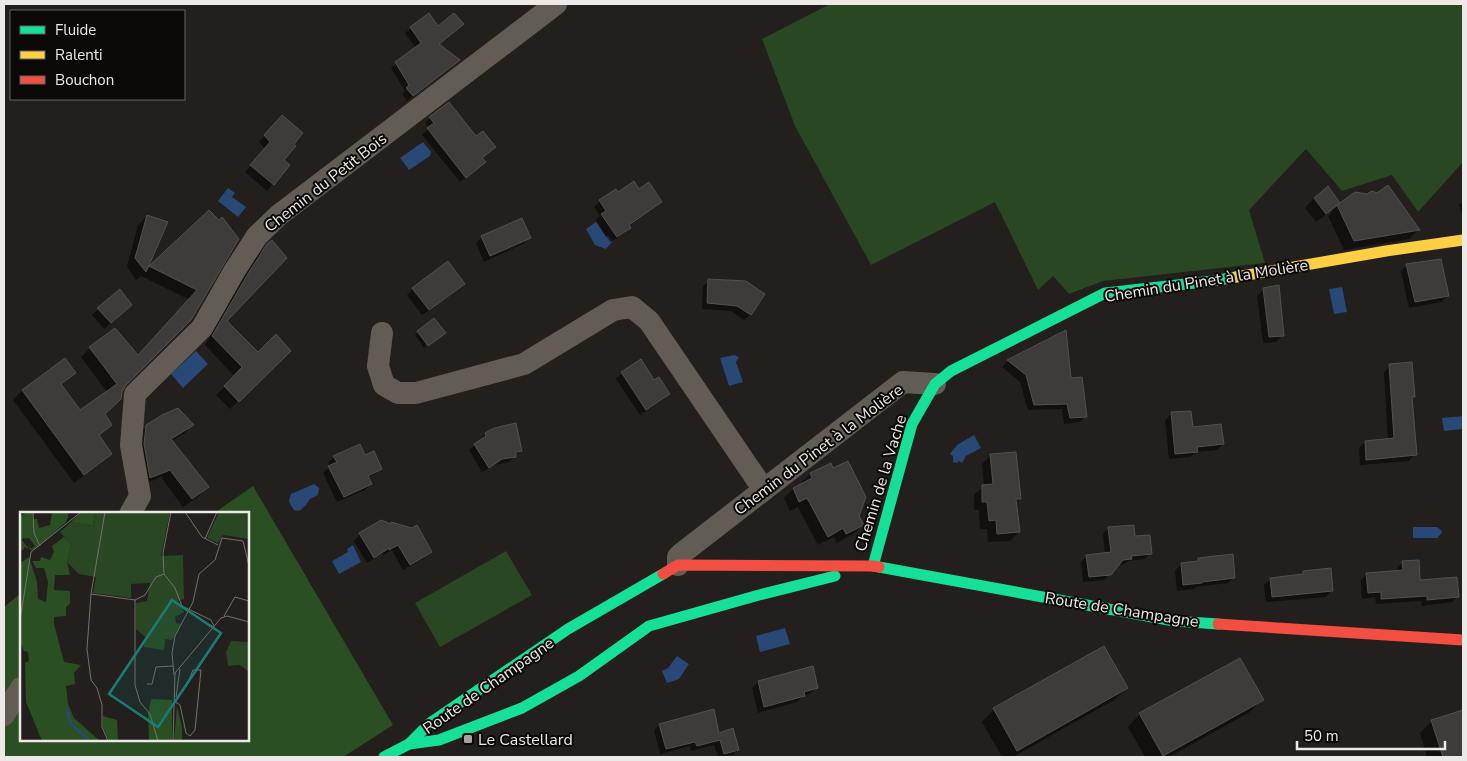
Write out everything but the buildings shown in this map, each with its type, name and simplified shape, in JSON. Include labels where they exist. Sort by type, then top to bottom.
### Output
[{"type":"street","name":"Chemin du Petit Bois","points":[[131,512],[140,496],[131,445],[135,394],[202,328],[257,236],[279,215],[556,4]]},
{"type":"street","name":"Chemin du Pinet à la Molière","points":[[678,565],[678,557],[903,382],[935,384],[951,371],[1105,293],[1213,281],[1386,251],[1463,240]]},
{"type":"street","points":[[382,333],[378,366],[384,385],[398,393],[416,392],[524,364],[613,310],[632,307],[649,321],[764,490]]},
{"type":"street","name":"Chemin de la Vache","points":[[872,566],[912,424],[935,384]]},
{"type":"street","name":"Route de Champagne","points":[[409,744],[430,723],[535,650],[678,565],[872,566],[1174,621],[1463,640]]},
{"type":"street","name":"Route de Champagne","points":[[409,744],[439,740],[522,708],[579,676],[649,626],[872,566]]},
{"type":"street","points":[[4,715],[20,690]]},
{"type":"street","points":[[384,757],[409,744]]},
{"type":"green space","points":[[830,4],[1463,4],[1463,162],[1418,212],[1392,175],[1342,191],[1306,149],[1249,210],[1265,263],[1103,281],[1069,294],[1053,276],[1038,290],[995,202],[871,265],[795,126],[762,39]]},
{"type":"green space","points":[[253,486],[393,725],[343,757],[4,757],[4,607],[20,594],[20,741],[249,741],[249,512],[215,512]]},
{"type":"green space","points":[[506,551],[532,595],[440,647],[415,603]]},
{"type":"water","points":[[423,142],[431,152],[430,156],[409,170],[400,158]]},
{"type":"water","points":[[228,188],[235,193],[232,197],[246,207],[238,217],[218,201]]},
{"type":"water","points":[[596,222],[606,237],[608,235],[612,242],[606,249],[595,245],[586,229]]},
{"type":"water","points":[[1342,287],[1347,312],[1334,314],[1329,289]]},
{"type":"water","points":[[196,351],[208,364],[183,388],[171,374]]},
{"type":"water","points":[[734,355],[739,357],[736,362],[743,382],[729,386],[720,358]]},
{"type":"water","points":[[1463,416],[1463,429],[1444,431],[1442,418]]},
{"type":"water","points":[[974,435],[981,448],[966,456],[962,463],[959,461],[957,463],[953,462],[953,456],[950,454],[957,445]]},
{"type":"water","points":[[314,484],[319,488],[318,495],[310,499],[302,509],[296,511],[289,501],[291,494]]},
{"type":"water","points":[[1413,527],[1437,527],[1442,531],[1437,538],[1413,538]]},
{"type":"water","points":[[353,545],[361,562],[339,574],[332,561],[348,552],[347,549]]},
{"type":"water","points":[[785,628],[790,644],[760,652],[756,636]]},
{"type":"water","points":[[677,656],[689,664],[679,679],[667,683],[662,671],[668,668]]},
{"type":"traffic: fast","points":[[873,566],[912,424],[935,384],[951,371],[1105,293],[1236,277]]},
{"type":"traffic: fast","points":[[879,567],[1174,621],[1218,624]]},
{"type":"traffic: fast","points":[[384,757],[409,744],[430,723],[568,629],[663,574]]},
{"type":"traffic: fast","points":[[409,744],[439,740],[522,708],[579,676],[649,626],[835,576]]},
{"type":"traffic: slow","points":[[1236,277],[1386,251],[1463,240]]},
{"type":"traffic: jam","points":[[663,574],[678,565],[879,567]]},
{"type":"traffic: jam","points":[[1218,624],[1463,640]]},
{"type":"place","name":"Le Castellard","points":[[468,739]]}]
